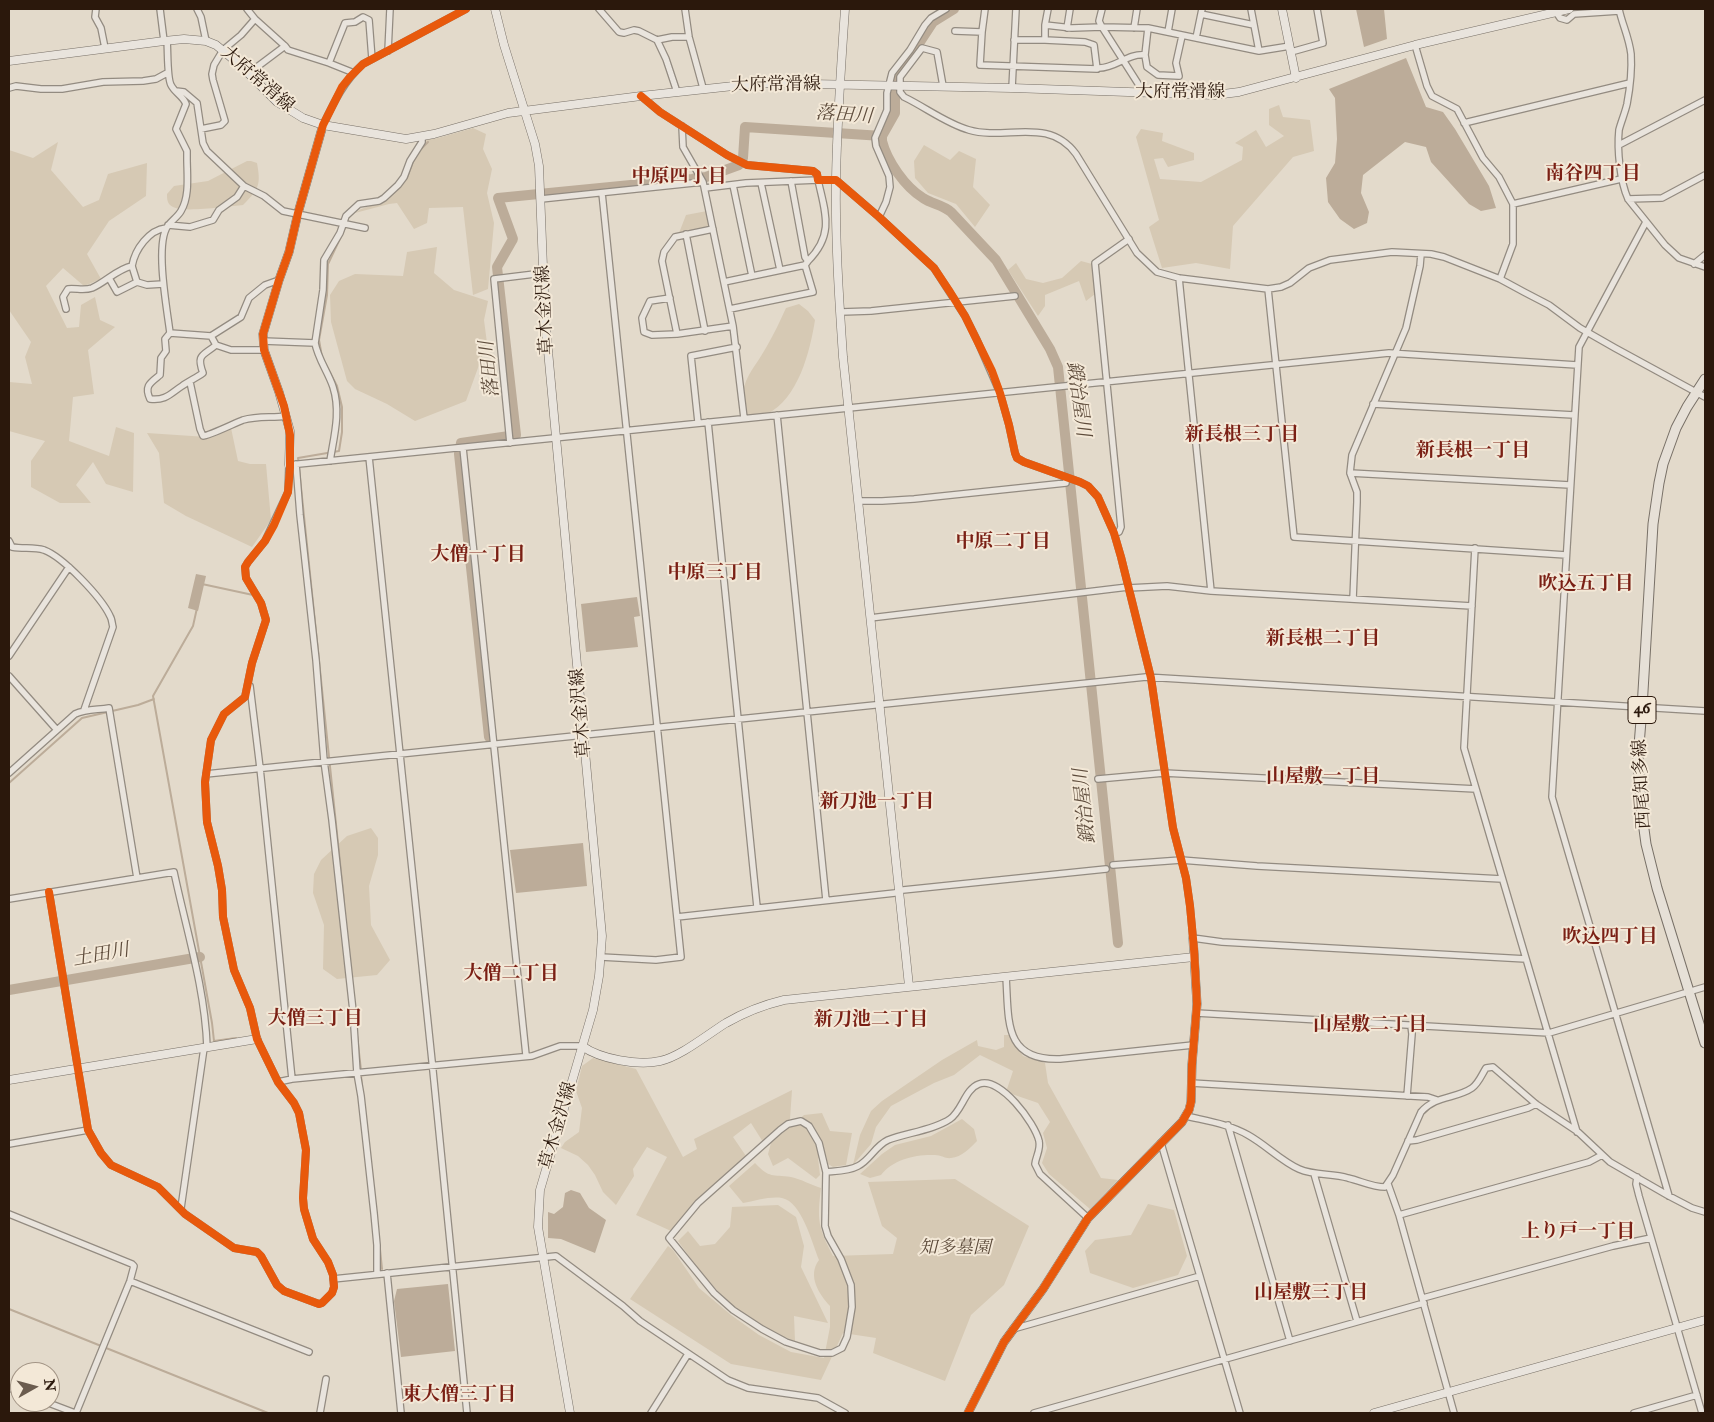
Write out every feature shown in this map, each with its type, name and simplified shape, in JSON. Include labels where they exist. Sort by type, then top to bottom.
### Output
[{"type":"main road","name":"西尾知多線","points":[[1705,380],[1676,428],[1663,464],[1656,502],[1638,758],[1641,807],[1646,844],[1657,888],[1705,1043]]},
{"type":"street","points":[[96,9],[94,16],[101,28],[105,48]]},
{"type":"street","points":[[160,9],[166,41],[170,84],[186,104],[176,129],[186,151],[187,189],[181,211],[167,227],[163,243],[163,284],[170,333],[165,339],[166,351],[161,358],[160,375],[148,384],[150,399],[165,398],[203,374],[200,357],[216,345]]},
{"type":"street","points":[[197,9],[206,41]]},
{"type":"street","points":[[247,9],[288,50],[354,72]]},
{"type":"street","points":[[388,51],[390,9]]},
{"type":"street","points":[[451,9],[459,13]]},
{"type":"street","points":[[377,1274],[374,1213],[357,1073],[351,994],[324,761],[316,660],[300,514],[286,416],[264,350],[263,341],[265,324],[289,252],[323,125],[342,87],[354,72],[372,59],[466,9]]},
{"type":"street","name":"草木金沢線","points":[[495,9],[504,45],[538,155],[545,318],[600,919],[601,956],[596,994],[540,1190],[538,1227],[542,1257],[570,1413]]},
{"type":"street","points":[[599,9],[620,32],[624,34],[634,30],[640,31],[657,40],[666,59],[677,92]]},
{"type":"street","points":[[684,9],[689,37],[703,88]]},
{"type":"street","points":[[845,9],[836,180],[841,312],[858,501],[909,986]]},
{"type":"street","points":[[946,9],[925,25],[910,50],[892,73],[894,86],[904,97],[968,130],[980,133],[1030,132],[1051,135],[1065,141],[1076,154],[1137,253],[1158,272],[1179,278],[1268,289],[1290,283],[1309,268],[1330,260],[1392,252],[1444,257],[1500,280],[1549,305],[1586,331],[1705,397]]},
{"type":"street","points":[[986,9],[982,32],[980,65],[1097,69],[1094,45],[1086,42],[1014,40]]},
{"type":"street","points":[[1012,88],[1016,9]]},
{"type":"street","points":[[1045,40],[1048,9]]},
{"type":"street","points":[[1068,28],[1070,9]]},
{"type":"street","points":[[1102,9],[1100,20],[1102,27],[1144,93]]},
{"type":"street","points":[[1134,28],[1137,9]]},
{"type":"street","points":[[1168,32],[1172,9]]},
{"type":"street","points":[[1251,9],[1260,51]]},
{"type":"street","points":[[1282,9],[1296,78]]},
{"type":"street","points":[[1045,26],[1068,28],[1148,28],[1260,51],[1323,44],[1317,9]]},
{"type":"street","name":"大府常滑線","points":[[9,61],[184,39],[206,41],[223,50],[277,102],[303,118],[323,125],[406,139],[434,134],[490,118],[525,111],[703,88],[761,83],[943,86],[1215,95],[1239,92],[1415,45],[1569,9]]},
{"type":"street","points":[[1556,12],[1560,18],[1567,20],[1574,14],[1619,10],[1626,28],[1631,54],[1627,104],[1619,131],[1621,179],[1628,199],[1665,245],[1679,258],[1705,267]]},
{"type":"street","points":[[1196,38],[1201,12],[1254,25]]},
{"type":"street","points":[[329,63],[345,23],[355,22],[363,17],[370,22],[372,59]]},
{"type":"street","points":[[201,129],[221,125],[225,121],[212,74],[214,66],[223,50],[241,35],[255,19]]},
{"type":"street","points":[[1148,28],[1145,55],[1147,66],[1158,75],[1179,76],[1176,63],[1182,36]]},
{"type":"street","points":[[955,31],[982,32]]},
{"type":"street","points":[[657,40],[672,37],[689,37]]},
{"type":"street","points":[[1415,45],[1426,86],[1432,96],[1457,109],[1483,158],[1499,178],[1513,204],[1513,244],[1500,280]]},
{"type":"street","points":[[249,73],[285,46]]},
{"type":"street","points":[[879,217],[890,187],[889,176],[876,146],[875,138],[887,110],[887,93],[922,48],[937,52],[943,86]]},
{"type":"street","points":[[1099,68],[1107,68],[1137,54],[1145,55]]},
{"type":"street","points":[[9,88],[16,86],[41,90],[62,89],[103,82],[143,81],[156,79],[168,73]]},
{"type":"street","points":[[1464,123],[1630,83]]},
{"type":"street","points":[[176,92],[184,92],[198,103],[203,143],[207,151],[244,186],[264,196],[284,211],[365,228]]},
{"type":"street","points":[[641,96],[652,107],[746,165],[812,171],[817,174],[827,220],[821,244],[806,263],[724,282]]},
{"type":"street","points":[[1619,145],[1705,100]]},
{"type":"street","points":[[682,126],[683,147],[704,185],[734,326],[744,418]]},
{"type":"street","points":[[330,461],[335,438],[337,405],[333,388],[317,354],[315,343],[323,290],[324,260],[346,216],[359,204],[379,200],[398,185],[404,177],[410,160],[422,142],[422,136]]},
{"type":"street","points":[[1628,199],[1662,198],[1705,176]]},
{"type":"street","points":[[1513,204],[1621,179]]},
{"type":"street","points":[[541,199],[704,185],[836,180],[934,268],[978,340],[1000,392],[1017,458],[1088,486],[1094,492],[1114,533],[1151,678],[1173,828],[1190,906],[1196,1013],[1191,1102],[1186,1116],[1088,1218],[1042,1290],[1004,1342],[968,1413]]},
{"type":"street","points":[[730,309],[813,292],[791,181]]},
{"type":"street","points":[[761,183],[780,270]]},
{"type":"street","points":[[733,185],[752,276]]},
{"type":"street","points":[[137,282],[132,266],[135,254],[148,238],[159,229],[190,227],[213,220],[219,210],[237,197],[244,186]]},
{"type":"street","points":[[601,956],[656,960],[681,957],[602,193]]},
{"type":"street","points":[[1646,222],[1578,347],[1552,802],[1670,1196]]},
{"type":"street","points":[[677,334],[662,256],[675,237],[713,229]]},
{"type":"street","points":[[686,234],[705,331]]},
{"type":"street","points":[[1114,533],[1118,532],[1121,527],[1095,263],[1129,239]]},
{"type":"street","points":[[1353,599],[1358,502],[1350,472],[1354,449],[1406,328],[1421,254]]},
{"type":"street","points":[[1694,264],[1705,255]]},
{"type":"street","points":[[66,310],[63,297],[68,289],[90,288],[132,266]]},
{"type":"street","points":[[510,443],[494,279],[543,274]]},
{"type":"street","points":[[109,278],[117,292],[137,282],[147,285],[163,284]]},
{"type":"street","points":[[1179,278],[1211,591]]},
{"type":"street","points":[[170,333],[211,336],[241,317],[248,298],[265,285],[279,280]]},
{"type":"street","points":[[1268,289],[1294,537],[1566,554]]},
{"type":"street","points":[[841,312],[871,311],[1015,296]]},
{"type":"street","points":[[670,298],[650,301],[642,318],[644,332],[652,335],[677,334],[734,326]]},
{"type":"street","points":[[211,336],[216,345],[231,350],[264,350]]},
{"type":"street","points":[[263,341],[315,343]]},
{"type":"street","points":[[698,422],[691,356],[736,347]]},
{"type":"street","points":[[293,464],[1389,353],[1394,355],[1577,365]]},
{"type":"street","points":[[190,382],[203,436],[253,418],[286,416]]},
{"type":"street","points":[[1373,404],[1574,416]]},
{"type":"street","points":[[777,415],[826,900]]},
{"type":"street","points":[[708,422],[757,907]]},
{"type":"street","points":[[463,448],[526,1055]]},
{"type":"street","points":[[369,457],[467,1413]]},
{"type":"street","points":[[49,892],[88,1130],[101,1153],[111,1165],[158,1187],[185,1214],[234,1248],[257,1252],[277,1285],[284,1291],[319,1304],[322,1303],[332,1293],[334,1287],[328,1262],[313,1239],[304,1209],[306,1150],[299,1114],[294,1103],[278,1082],[257,1039],[250,1008],[237,980],[223,917],[222,890],[206,822],[205,808],[206,774],[211,740],[224,714],[245,697],[252,663],[266,620],[265,611],[246,578],[245,567],[265,541],[288,492],[293,464]]},
{"type":"street","points":[[1350,472],[1570,485]]},
{"type":"street","points":[[858,501],[906,499],[1066,483],[1069,478]]},
{"type":"street","points":[[9,543],[12,547],[43,550],[56,556],[69,567],[111,617],[113,627],[84,710]]},
{"type":"street","points":[[1475,548],[1464,748],[1578,1132]]},
{"type":"street","points":[[9,656],[69,567]]},
{"type":"street","points":[[870,618],[1082,592],[1166,586],[1211,591],[1472,606]]},
{"type":"street","points":[[9,676],[57,730]]},
{"type":"street","points":[[206,774],[1146,677],[1705,712]]},
{"type":"street","points":[[249,679],[292,1079]]},
{"type":"street","points":[[9,773],[76,714],[84,710],[92,711],[109,708],[137,878]]},
{"type":"street","points":[[1101,779],[1164,773],[1476,789]]},
{"type":"street","points":[[1113,865],[1181,860],[1502,879]]},
{"type":"street","points":[[677,916],[1106,869]]},
{"type":"street","points":[[9,899],[174,872],[206,1026],[206,1047],[181,1208]]},
{"type":"street","points":[[1193,938],[1222,942],[1526,959]]},
{"type":"street","points":[[278,1082],[526,1055],[532,1056],[560,1046],[582,1046],[592,1053],[629,1062],[661,1061],[684,1050],[747,1011],[784,1000],[1194,957]]},
{"type":"street","points":[[1006,977],[1009,1024],[1014,1040],[1028,1054],[1040,1059],[1060,1059],[1193,1046]]},
{"type":"street","points":[[1196,1013],[1549,1033],[1705,987]]},
{"type":"street","points":[[1407,1096],[1411,1026]]},
{"type":"street","points":[[9,1080],[257,1039]]},
{"type":"street","points":[[1186,1116],[1228,1125],[1248,1134],[1297,1169],[1314,1174],[1344,1177],[1377,1187],[1385,1187],[1422,1112],[1427,1106],[1437,1100],[1473,1087],[1486,1068],[1493,1067],[1536,1104],[1578,1132],[1610,1162],[1692,1208],[1705,1212]]},
{"type":"street","points":[[826,1172],[859,1166],[879,1144],[949,1120],[958,1111],[974,1087],[980,1083],[988,1083],[996,1087],[1026,1115],[1039,1142],[1035,1164],[1040,1174],[1088,1218]]},
{"type":"street","points":[[1191,1083],[1428,1097],[1437,1100]]},
{"type":"street","points":[[1408,1141],[1528,1108],[1536,1104]]},
{"type":"street","points":[[800,1121],[809,1126],[819,1143],[826,1172],[825,1226],[849,1279],[852,1308],[845,1344],[838,1351],[826,1354],[786,1342],[733,1310],[707,1286],[670,1238],[698,1203],[788,1124],[800,1121]]},
{"type":"street","points":[[1228,1125],[1290,1341]]},
{"type":"street","points":[[9,1144],[88,1130]]},
{"type":"street","points":[[1161,1144],[1240,1413]]},
{"type":"street","points":[[1399,1215],[1589,1162],[1602,1155]]},
{"type":"street","points":[[1314,1174],[1357,1321]]},
{"type":"street","points":[[1637,1177],[1636,1184],[1702,1413]]},
{"type":"street","points":[[1388,1184],[1399,1215],[1454,1413]]},
{"type":"street","points":[[9,1214],[132,1264],[134,1269],[76,1413],[60,1407]]},
{"type":"street","points":[[1034,1413],[1290,1341],[1613,1246],[1651,1238]]},
{"type":"street","points":[[333,1279],[552,1255],[560,1257],[640,1321],[737,1385],[818,1398],[845,1413]]},
{"type":"street","points":[[387,1273],[401,1413]]},
{"type":"street","points":[[1013,1329],[1200,1276]]},
{"type":"street","points":[[130,1281],[309,1352]]},
{"type":"street","points":[[1374,1413],[1705,1320]]},
{"type":"street","points":[[651,1413],[688,1354]]},
{"type":"street","points":[[320,1413],[326,1380]]},
{"type":"street","points":[[1634,1413],[1697,1395]]},
{"type":"green space","points":[[1279,105],[1283,117],[1310,120],[1314,151],[1293,157],[1233,226],[1230,269],[1196,263],[1162,268],[1149,227],[1159,220],[1136,137],[1141,129],[1163,133],[1162,141],[1194,153],[1194,160],[1168,167],[1163,158],[1154,159],[1160,179],[1201,182],[1242,160],[1243,147],[1235,143],[1256,130],[1266,147],[1284,136],[1269,125],[1269,109]]},
{"type":"green space","points":[[473,128],[486,134],[483,149],[492,169],[487,193],[494,223],[488,289],[473,295],[463,207],[429,208],[427,223],[414,229],[397,203],[355,213],[361,209],[388,200],[409,173],[414,158],[425,140]]},
{"type":"green space","points":[[58,142],[51,170],[83,207],[99,200],[108,174],[147,163],[146,196],[109,221],[87,254],[101,279],[84,286],[63,268],[46,286],[67,328],[79,327],[81,305],[95,297],[100,320],[115,327],[88,350],[94,394],[73,397],[69,441],[109,456],[116,427],[134,433],[133,492],[106,484],[93,462],[76,485],[91,503],[60,503],[31,487],[31,461],[45,441],[9,431],[9,382],[32,384],[25,357],[31,342],[9,310],[9,150],[33,158]]},
{"type":"green space","points":[[924,145],[950,160],[959,151],[976,159],[973,187],[990,205],[975,227],[956,204],[928,193],[915,178],[914,161]]},
{"type":"green space","points":[[247,161],[257,163],[259,182],[256,190],[243,205],[207,209],[178,209],[168,203],[167,194],[174,186],[208,181]]},
{"type":"green space","points":[[707,211],[709,224],[707,227],[679,233],[686,215]]},
{"type":"green space","points":[[437,247],[434,273],[454,290],[488,301],[484,320],[487,343],[466,401],[415,421],[387,404],[355,389],[347,381],[331,322],[330,295],[339,281],[355,274],[403,276],[407,252]]},
{"type":"green space","points":[[1081,261],[1092,264],[1095,294],[1086,301],[1079,281],[1045,295],[1045,306],[1038,316],[1008,270],[1016,263],[1026,279],[1043,283],[1062,278]]},
{"type":"green space","points":[[799,304],[815,320],[810,346],[801,373],[787,397],[778,407],[767,414],[752,419],[743,413],[742,402],[745,384],[786,308]]},
{"type":"green space","points":[[231,428],[238,461],[250,464],[266,464],[271,520],[252,547],[186,516],[164,503],[159,453],[147,433],[207,437]]},
{"type":"green space","points":[[371,828],[378,838],[378,855],[369,886],[371,925],[390,960],[377,975],[337,979],[323,969],[324,925],[313,893],[314,874],[321,860],[347,836]]},
{"type":"green space","points":[[1004,1035],[1009,1035],[1023,1056],[1045,1063],[1048,1083],[1101,1178],[1118,1180],[1090,1209],[1049,1174],[1042,1163],[1047,1148],[1043,1133],[1050,1122],[1038,1103],[1006,1092],[1013,1071],[980,1055],[954,1075],[934,1083],[891,1106],[876,1127],[871,1144],[853,1165],[860,1135],[871,1111],[882,1101],[942,1060],[977,1040],[978,1046],[996,1050],[1004,1047]]},
{"type":"green space","points":[[593,1058],[636,1069],[683,1157],[697,1149],[694,1139],[792,1090],[790,1119],[763,1142],[751,1123],[733,1137],[746,1156],[671,1231],[636,1215],[667,1157],[647,1147],[633,1169],[634,1176],[616,1205],[603,1192],[588,1165],[578,1156],[561,1148],[565,1142],[579,1132],[582,1108],[576,1091],[582,1066]]},
{"type":"green space","points":[[822,1113],[830,1131],[852,1133],[846,1165],[833,1167],[828,1164],[826,1156],[818,1158],[820,1175],[816,1179],[788,1158],[773,1166],[768,1154],[771,1143],[804,1115]]},
{"type":"green space","points":[[962,1119],[974,1129],[977,1141],[962,1154],[949,1158],[921,1155],[899,1161],[881,1175],[870,1178],[860,1174],[895,1145],[931,1136]]},
{"type":"green space","name":"知多墓園","points":[[755,1163],[768,1174],[795,1178],[821,1188],[820,1223],[824,1238],[833,1256],[893,1254],[897,1238],[882,1226],[868,1182],[955,1179],[1029,1226],[1004,1285],[971,1315],[945,1381],[873,1353],[876,1338],[843,1333],[821,1380],[731,1364],[630,1299],[668,1246],[673,1250],[699,1288],[731,1315],[759,1335],[791,1352],[824,1358],[830,1327],[830,1306],[822,1296],[814,1278],[814,1272],[819,1260],[801,1215],[789,1201],[782,1198],[768,1198],[743,1203],[729,1186]]},
{"type":"green space","points":[[1148,1204],[1174,1210],[1187,1256],[1178,1275],[1133,1288],[1090,1273],[1085,1251],[1095,1240],[1131,1235]]},
{"type":"green space","points":[[778,1205],[796,1217],[804,1246],[801,1267],[828,1323],[794,1316],[795,1341],[752,1321],[728,1301],[697,1267],[678,1241],[688,1231],[700,1246],[715,1244],[730,1227],[732,1207]]},
{"type":"shaded area","points":[[1356,9],[1384,9],[1387,39],[1364,47]]},
{"type":"shaded area","points":[[1406,58],[1426,107],[1443,112],[1455,129],[1489,186],[1496,208],[1481,211],[1469,204],[1431,162],[1426,147],[1405,142],[1363,175],[1361,193],[1369,212],[1367,223],[1354,229],[1340,219],[1328,202],[1326,178],[1335,163],[1337,139],[1335,98],[1329,89]]},
{"type":"shaded area","points":[[196,574],[206,576],[198,611],[188,608]]},
{"type":"shaded area","points":[[637,597],[640,616],[634,617],[638,647],[586,652],[581,604]]},
{"type":"shaded area","points":[[583,843],[587,886],[516,893],[510,850]]},
{"type":"shaded area","points":[[571,1190],[580,1193],[589,1208],[606,1220],[595,1253],[561,1239],[548,1238],[548,1212],[554,1214],[563,1207],[565,1193]]},
{"type":"shaded area","points":[[448,1284],[455,1351],[401,1357],[394,1301],[397,1289]]},
{"type":"waterway","name":"鍛治屋川","points":[[954,9],[933,22],[897,73],[895,113],[882,136],[882,141],[892,165],[903,180],[923,198],[951,212],[996,260],[1050,349],[1058,367],[1118,943]]},
{"type":"waterway","name":"落田川","points":[[743,158],[745,127],[882,136]]},
{"type":"waterway","points":[[421,149],[428,142]]},
{"type":"waterway","points":[[407,178],[414,159]]},
{"type":"waterway","name":"落田川","points":[[489,737],[459,454],[461,443],[516,435],[497,267],[513,239],[498,198],[692,179],[706,177],[739,165]]},
{"type":"waterway","points":[[299,463],[298,458],[339,451],[342,432],[342,407],[337,386],[322,357],[319,340],[327,295],[328,264],[346,226]]},
{"type":"waterway","points":[[299,468],[344,901]]},
{"type":"waterway","points":[[202,584],[253,595]]},
{"type":"waterway","points":[[197,608],[193,626],[153,696],[214,1041],[236,1038]]},
{"type":"waterway","points":[[9,783],[82,718],[138,705],[154,699]]},
{"type":"waterway","name":"土田川","points":[[9,990],[200,957]]},
{"type":"waterway","points":[[357,1035],[361,1070]]},
{"type":"waterway","points":[[361,1075],[362,1088]]},
{"type":"waterway","points":[[380,1249],[382,1269]]},
{"type":"waterway","points":[[9,1309],[268,1413]]},
{"type":"cycle path","points":[[49,892],[88,1130],[101,1153],[111,1165],[158,1187],[185,1214],[234,1248],[257,1252],[277,1285],[284,1291],[319,1304],[322,1303],[332,1293],[334,1287],[333,1275],[328,1262],[313,1239],[304,1209],[306,1150],[299,1113],[278,1082],[257,1039],[250,1008],[234,970],[223,917],[222,890],[218,866],[207,822],[205,782],[211,740],[224,714],[245,697],[252,663],[266,620],[261,603],[246,578],[245,567],[265,541],[288,492],[290,435],[284,406],[264,350],[263,334],[289,252],[323,125],[342,87],[363,64],[466,9]]},
{"type":"cycle path","points":[[641,96],[660,112],[727,155],[747,165],[813,171],[817,174],[818,180],[836,180],[934,268],[965,316],[992,371],[1000,393],[1017,458],[1088,486],[1098,497],[1114,533],[1121,557],[1151,678],[1173,828],[1186,878],[1190,906],[1197,1004],[1191,1102],[1182,1122],[1088,1218],[1043,1289],[1004,1342],[968,1413]]},
{"type":"district","name":"南谷四丁目","points":[[1593,175]]},
{"type":"district","name":"中原四丁目","points":[[679,178]]},
{"type":"district","name":"新長根三丁目","points":[[1242,436]]},
{"type":"district","name":"新長根一丁目","points":[[1473,452]]},
{"type":"district","name":"中原二丁目","points":[[1003,543]]},
{"type":"district","name":"大僧一丁目","points":[[478,556]]},
{"type":"district","name":"中原三丁目","points":[[715,574]]},
{"type":"district","name":"吹込五丁目","points":[[1586,585]]},
{"type":"district","name":"新長根二丁目","points":[[1323,640]]},
{"type":"district","name":"山屋敷一丁目","points":[[1323,778]]},
{"type":"district","name":"新刀池一丁目","points":[[877,803]]},
{"type":"district","name":"吹込四丁目","points":[[1610,938]]},
{"type":"district","name":"大僧二丁目","points":[[511,975]]},
{"type":"district","name":"大僧三丁目","points":[[315,1020]]},
{"type":"district","name":"新刀池二丁目","points":[[871,1021]]},
{"type":"district","name":"山屋敷二丁目","points":[[1370,1026]]},
{"type":"district","name":"上り戸一丁目","points":[[1578,1233]]},
{"type":"district","name":"山屋敷三丁目","points":[[1311,1294]]},
{"type":"district","name":"東大僧三丁目","points":[[459,1396]]}]
